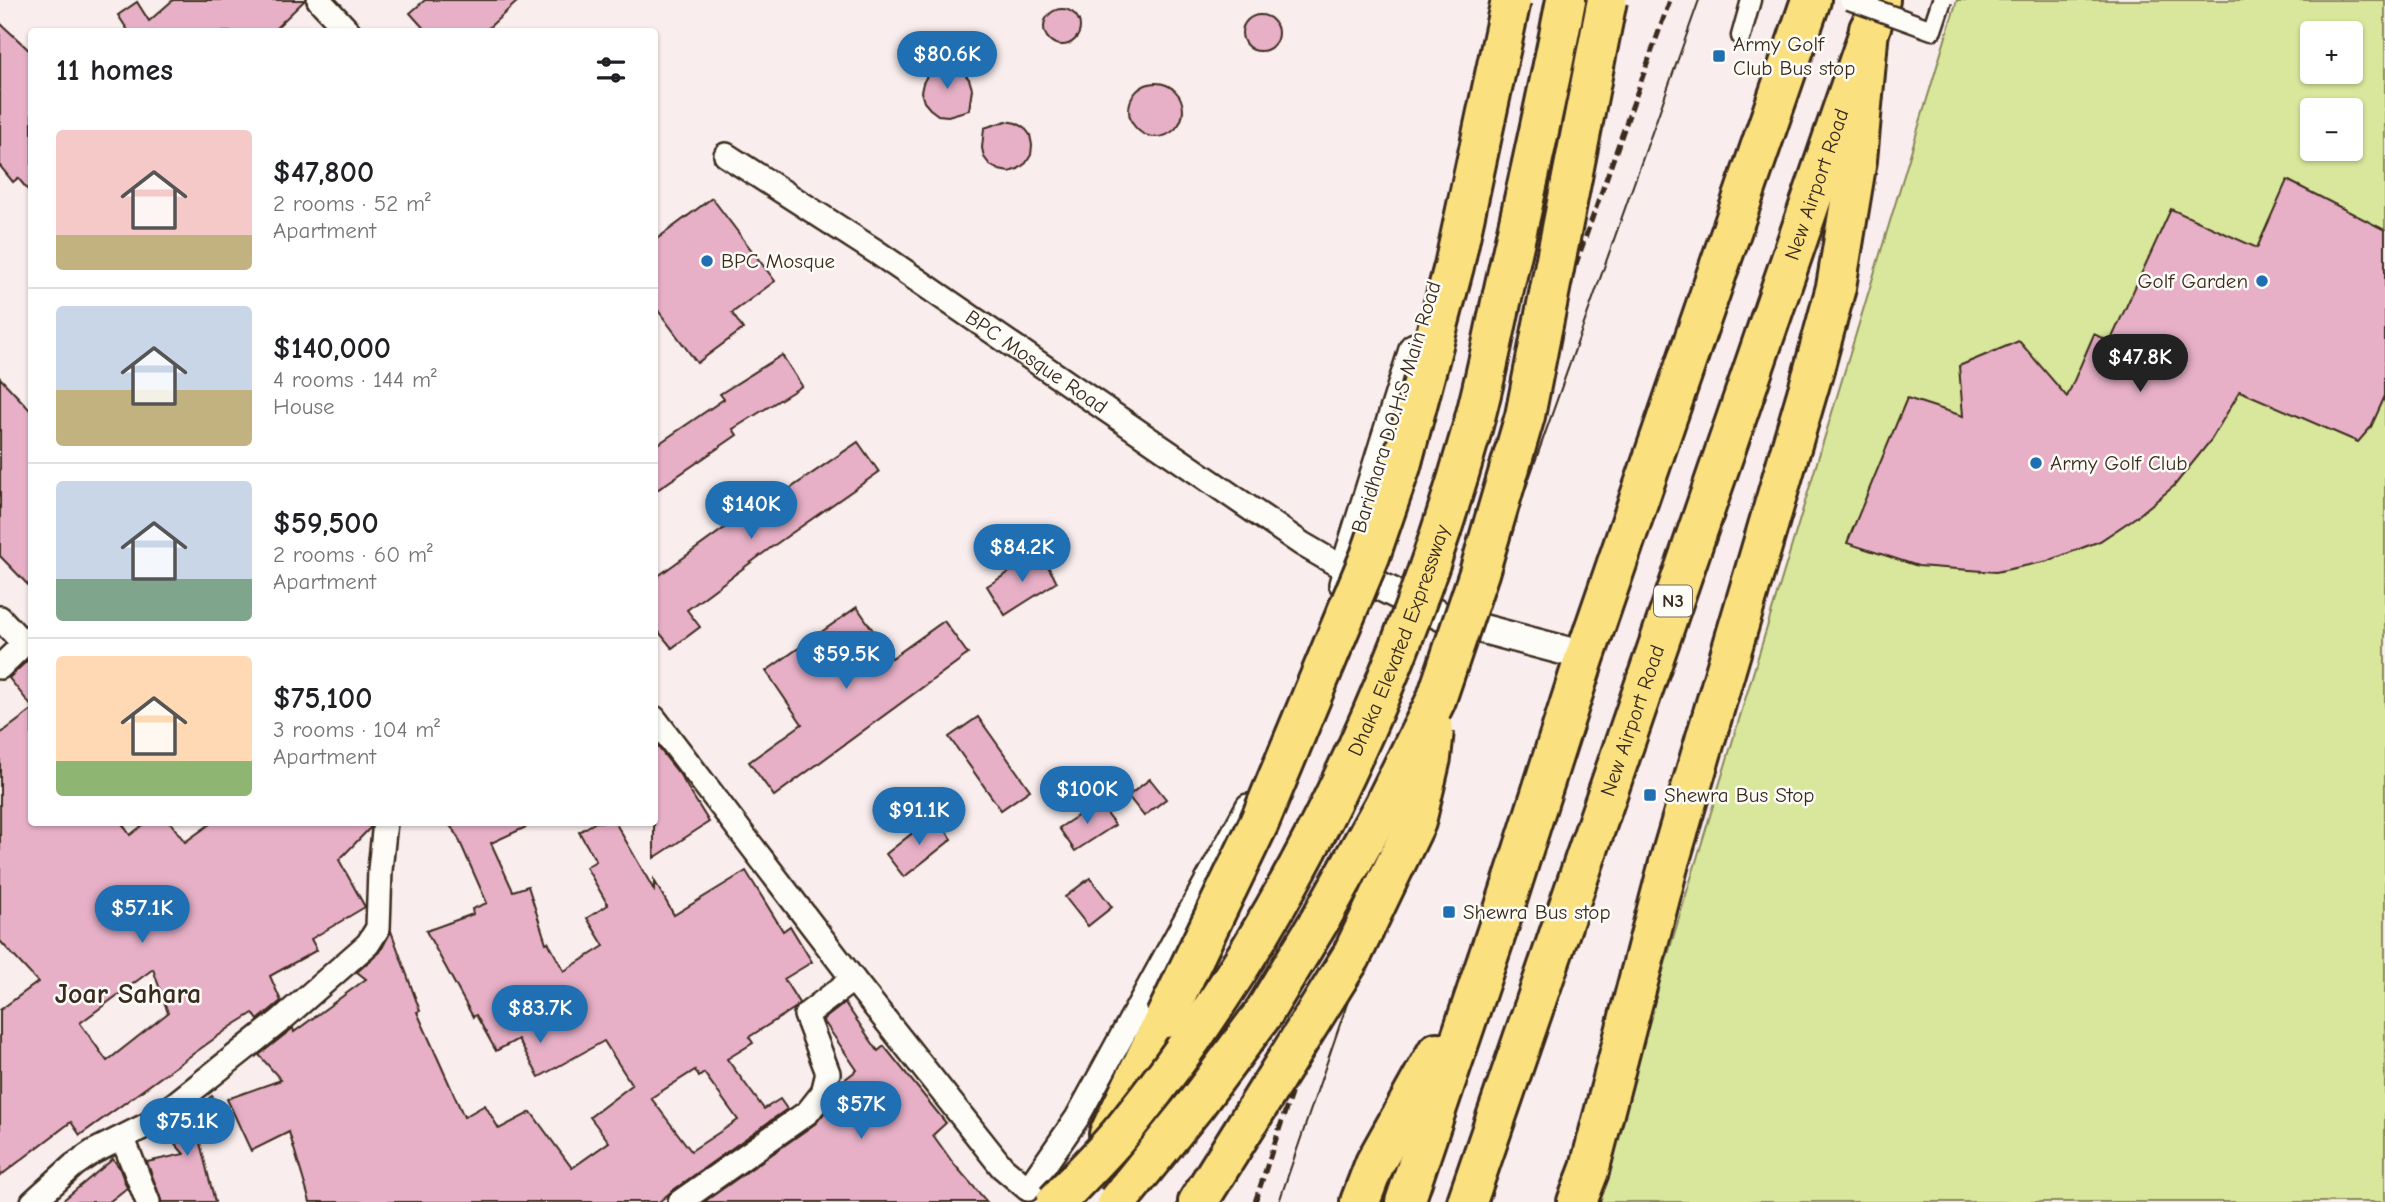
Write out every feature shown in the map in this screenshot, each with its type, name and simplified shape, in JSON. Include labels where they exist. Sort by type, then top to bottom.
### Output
[{"type":"highway","points":[[1076,1202],[1259,823],[1360,580],[1397,479],[1460,241],[1511,0]]},
{"type":"highway","name":"Dhaka Elevated Expressway","points":[[1056,1202],[1127,1125],[1213,1009],[1269,921],[1349,766],[1385,686],[1445,520],[1471,432],[1566,0]]},
{"type":"highway","points":[[1117,1202],[1196,1104],[1263,1014],[1384,805],[1436,700],[1479,573],[1525,415],[1607,0]]},
{"type":"highway","points":[[1405,1202],[1585,656],[1811,0]]},
{"type":"highway","points":[[1577,1202],[1589,1171],[1652,926],[1715,702],[1836,287],[1857,160],[1866,10]]},
{"type":"highway","name":"New Airport Road","points":[[1467,1202],[1866,10]]},
{"type":"highway","points":[[1198,1202],[1351,957],[1416,822],[1431,758],[1436,700]]},
{"type":"highway","points":[[1360,1202],[1375,1163],[1484,969]]},
{"type":"street","points":[[319,0],[345,28]]},
{"type":"street","name":"Baridhara D.O.H.S Main Road","points":[[1345,569],[1523,0]]},
{"type":"street","points":[[1741,36],[1751,0]]},
{"type":"street","points":[[1866,10],[1932,30],[1942,0]]},
{"type":"street","name":"BPC Mosque Road","points":[[726,155],[875,251],[1303,544],[1345,569]]},
{"type":"street","points":[[658,723],[853,979],[1002,1167],[1028,1188],[1077,1118],[1257,788],[1337,605],[1345,569],[1449,620],[1585,656]]},
{"type":"street","points":[[0,618],[27,639],[0,667]]},
{"type":"street","points":[[33,1202],[84,1158],[151,1124],[281,1020],[368,944],[378,928],[385,826]]},
{"type":"street","points":[[680,1202],[808,1112],[823,1093],[828,1073],[806,1015],[853,979]]},
{"type":"street","points":[[123,1139],[148,1202]]},
{"type":"green space","name":"Army Golf Club","points":[[1957,0],[2385,0],[2385,1202],[1593,1202]]},
{"type":"building","points":[[173,0],[305,0],[276,28],[126,28],[118,15],[137,2],[149,21]]},
{"type":"building","points":[[425,0],[519,0],[488,28],[423,28],[410,13]]},
{"type":"building","points":[[1062,9],[1075,14],[1080,27],[1075,40],[1062,45],[1049,40],[1044,27],[1049,14]]},
{"type":"building","points":[[1260,15],[1273,20],[1278,33],[1273,46],[1260,51],[1247,46],[1242,33],[1247,20]]},
{"type":"building","points":[[0,23],[28,49],[28,190],[18,178],[13,182],[0,166]]},
{"type":"building","points":[[955,67],[969,79],[972,89],[969,110],[948,116],[938,115],[924,102],[921,92],[928,74],[935,68]]},
{"type":"building","points":[[1156,83],[1175,91],[1183,110],[1175,129],[1156,137],[1137,129],[1129,110],[1137,91]]},
{"type":"building","points":[[1006,121],[1024,127],[1030,135],[1032,145],[1031,155],[1026,163],[1009,172],[990,165],[982,148],[984,128]]},
{"type":"building","points":[[2287,180],[2385,230],[2385,396],[2371,427],[2358,442],[2240,391],[2211,440],[2174,486],[2139,515],[2100,541],[2048,561],[1996,572],[1918,566],[1847,543],[1907,398],[1963,416],[1959,366],[2019,341],[2067,397],[2094,334],[2110,342],[2171,209],[2257,248]]},
{"type":"building","name":"BPC Mosque","points":[[712,198],[775,281],[732,313],[743,329],[697,363],[658,310],[658,238]]},
{"type":"building","points":[[782,355],[802,386],[733,429],[737,435],[658,489],[658,444],[724,399],[720,394]]},
{"type":"building","points":[[0,378],[28,408],[28,585],[0,556]]},
{"type":"building","points":[[858,442],[879,472],[687,610],[700,627],[672,648],[658,631],[658,576],[744,514],[747,518]]},
{"type":"building","points":[[1040,553],[1057,582],[1005,615],[987,586]]},
{"type":"building","points":[[857,607],[892,658],[944,621],[968,654],[774,796],[749,762],[802,724],[766,671]]},
{"type":"building","points":[[28,660],[28,702],[9,678]]},
{"type":"building","points":[[28,713],[28,826],[124,826],[130,835],[142,826],[173,826],[185,842],[207,826],[370,826],[339,860],[365,907],[311,939],[317,950],[270,976],[281,1001],[258,1020],[253,1013],[232,1026],[80,1135],[71,1122],[0,1176],[0,1010],[38,982],[0,941],[0,734]],"holes":[[[153,969],[168,1013],[107,1061],[80,1023]]]},
{"type":"building","points":[[978,717],[1030,790],[1001,810],[949,737]]},
{"type":"building","points":[[658,747],[680,775],[709,822],[654,858],[654,826],[658,826]]},
{"type":"building","points":[[1150,779],[1166,799],[1144,816],[1128,796]]},
{"type":"building","points":[[1099,802],[1115,825],[1075,851],[1059,828]]},
{"type":"building","points":[[934,816],[952,839],[904,877],[886,854]]},
{"type":"building","points":[[450,826],[528,826],[491,843],[513,891],[528,886],[546,943],[548,942],[564,971],[604,946],[587,918],[608,905],[586,867],[596,861],[579,832],[589,826],[617,826],[654,890],[654,880],[674,915],[746,871],[783,931],[790,926],[812,962],[784,979],[799,1003],[795,1008],[749,1037],[753,1043],[727,1059],[764,1109],[780,1099],[787,1109],[659,1202],[310,1202],[289,1132],[251,1151],[227,1099],[281,1080],[259,1055],[293,1028],[294,1032],[366,979],[357,972],[380,952],[391,931],[420,1011],[417,1012],[464,1117],[485,1105],[499,1129],[531,1112],[572,1168],[609,1142],[590,1117],[632,1085],[604,1041],[539,1077],[518,1039],[496,1051],[476,1015],[473,1017],[426,931],[473,914],[472,909],[487,903],[456,833]],"holes":[[[695,1070],[699,1077],[704,1073],[738,1120],[691,1151],[651,1098]]]},
{"type":"building","points":[[1090,878],[1112,907],[1088,926],[1065,897]]},
{"type":"building","points":[[845,1003],[878,1051],[884,1046],[946,1123],[933,1135],[987,1202],[704,1202],[816,1123],[834,1101],[840,1083],[857,1070],[823,1020]]},
{"type":"building","points":[[212,1096],[226,1115],[198,1135],[215,1202],[162,1202],[147,1162],[184,1154],[164,1131]]},
{"type":"building","points":[[113,1159],[127,1188],[109,1202],[61,1202]]},
{"type":"tram line","points":[[1279,1202],[1476,628],[1699,0]]},
{"type":"railway","points":[[1255,1202],[1449,620],[1670,0]]},
{"type":"place","name":"Army Golf Club Bus stop","points":[[1719,56]]},
{"type":"place","name":"BPC Mosque","points":[[707,261]]},
{"type":"place","name":"Golf Garden","points":[[2262,281]]},
{"type":"place","name":"Army Golf Club","points":[[2036,463]]},
{"type":"place","name":"Shewra Bus Stop","points":[[1650,795]]},
{"type":"place","name":"Shewra Bus stop","points":[[1449,912]]},
{"type":"district","name":"Joar Sahara","points":[[128,994]]}]
